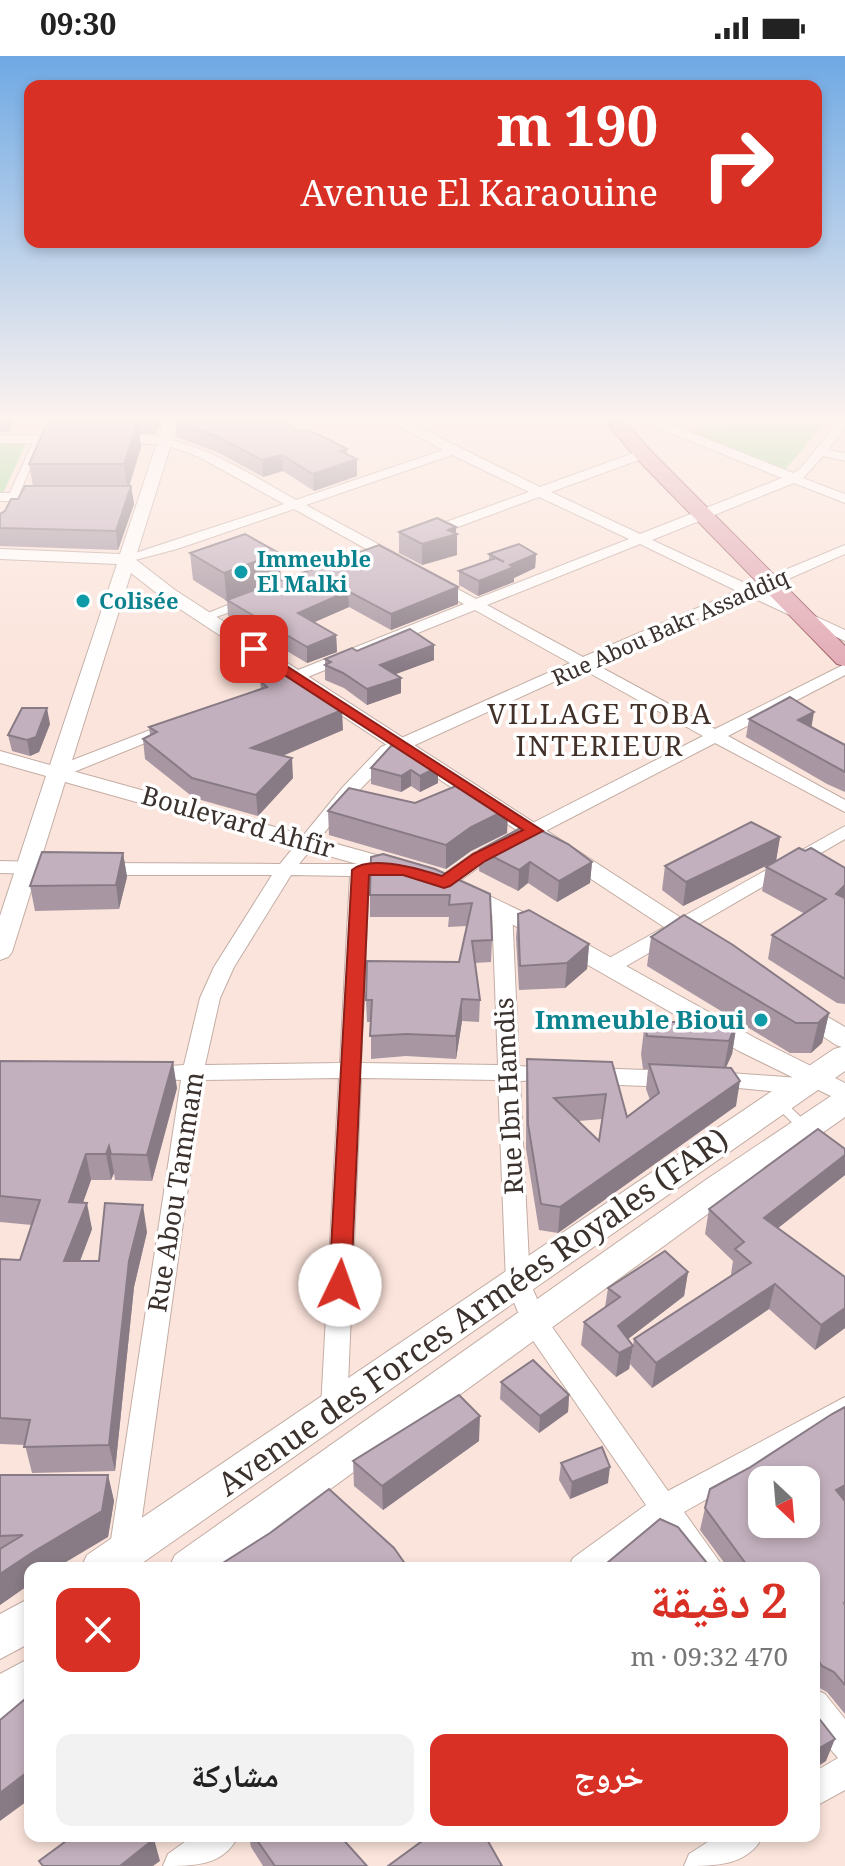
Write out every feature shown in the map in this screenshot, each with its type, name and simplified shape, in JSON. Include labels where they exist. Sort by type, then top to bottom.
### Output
[{"type":"main road","points":[[689,500],[845,659]]},
{"type":"main road","name":"Avenue des Forces Armées Royales (FAR)","points":[[119,1562],[334,1408],[845,1056]]},
{"type":"main road","name":"Avenue des Forces Armées Royales (FAR)","points":[[197,1562],[534,1322],[811,1132],[845,1102]]},
{"type":"main road","points":[[0,1639],[24,1622]]},
{"type":"main road","points":[[0,1700],[24,1683]]},
{"type":"street","points":[[4,517],[6,500]]},
{"type":"street","points":[[0,952],[5,921],[29,868],[124,559],[136,500]]},
{"type":"street","points":[[288,500],[387,549],[414,570],[474,604],[845,807]]},
{"type":"street","points":[[0,554],[124,559],[152,553],[306,500]]},
{"type":"street","points":[[387,549],[516,500]]},
{"type":"street","points":[[561,500],[845,636]]},
{"type":"street","points":[[266,688],[737,500]]},
{"type":"street","name":"Rue Abou Bakr Assaddiq","points":[[307,842],[348,792],[387,751],[399,743],[845,549]]},
{"type":"street","points":[[124,559],[205,617],[714,950]]},
{"type":"street","points":[[205,617],[264,595]]},
{"type":"street","points":[[444,883],[479,858],[845,669]]},
{"type":"street","points":[[58,772],[196,717]]},
{"type":"street","name":"Boulevard Ahfir","points":[[0,757],[444,883],[502,909],[742,1044],[796,1089],[845,1094]]},
{"type":"street","points":[[609,967],[678,924],[845,831]]},
{"type":"street","name":"Rue Abou Tammam","points":[[118,1562],[193,1072],[214,988],[284,871],[307,842]]},
{"type":"street","points":[[0,867],[405,870]]},
{"type":"street","points":[[334,1408],[360,870]]},
{"type":"street","name":"Rue Ibn Hamdis","points":[[502,909],[518,1283],[534,1322],[704,1562]]},
{"type":"street","points":[[789,1001],[845,1039]]},
{"type":"street","points":[[134,1073],[350,1070],[507,1072],[796,1089]]},
{"type":"street","points":[[591,1562],[664,1508],[845,1408]]},
{"type":"street","points":[[820,1713],[845,1745]]},
{"type":"street","points":[[820,1787],[845,1771]]},
{"type":"street","points":[[180,1866],[213,1842]]},
{"type":"street","points":[[701,1866],[737,1842]]},
{"type":"lane","points":[[796,1089],[811,1132]]},
{"type":"building","points":[[10,500],[126,500],[116,531],[0,528],[0,514]]},
{"type":"building","points":[[437,518],[456,527],[448,530],[457,534],[422,544],[399,532]]},
{"type":"building","points":[[245,534],[279,553],[224,573],[190,553]]},
{"type":"building","points":[[519,544],[536,554],[479,581],[459,571],[496,558],[504,562],[489,554]]},
{"type":"building","points":[[379,545],[458,587],[391,614],[348,591],[298,613],[336,635],[307,647],[227,600]]},
{"type":"building","points":[[410,629],[434,645],[380,665],[401,678],[367,689],[325,665],[331,662],[325,659],[352,648],[357,651]]},
{"type":"building","points":[[287,672],[342,710],[251,748],[292,758],[256,795],[192,778],[143,739],[157,732],[149,727],[267,687],[260,681]]},
{"type":"building","points":[[790,697],[814,712],[798,720],[845,745],[845,772],[749,719]]},
{"type":"building","points":[[22,708],[47,708],[36,737],[27,740],[8,735]]},
{"type":"building","points":[[403,745],[438,767],[420,776],[411,770],[401,776],[371,768],[391,746]]},
{"type":"building","points":[[463,783],[508,809],[471,827],[446,845],[328,811],[349,788],[415,803]]},
{"type":"building","points":[[751,822],[780,837],[686,882],[665,866]]},
{"type":"building","points":[[528,824],[568,844],[592,862],[559,881],[530,862],[519,870],[480,850]]},
{"type":"building","points":[[799,848],[805,851],[811,848],[845,868],[845,885],[836,894],[845,898],[845,979],[772,935],[826,899],[766,867]]},
{"type":"building","points":[[42,852],[123,853],[116,885],[30,886]]},
{"type":"building","points":[[383,854],[435,869],[490,894],[492,940],[472,941],[480,1000],[462,999],[456,1036],[370,1036],[372,1000],[366,1000],[367,961],[459,962],[472,903],[449,905],[450,895],[370,895],[371,857]]},
{"type":"building","points":[[529,910],[589,944],[567,963],[520,966],[518,914]]},
{"type":"building","points":[[684,915],[733,945],[829,1013],[818,1023],[796,1023],[651,937]]},
{"type":"building","points":[[645,1022],[737,1022],[729,1041],[647,1036]]},
{"type":"building","points":[[527,1059],[612,1062],[627,1117],[659,1093],[649,1064],[731,1068],[740,1081],[560,1207],[541,1204],[528,1124]],"holes":[[[606,1094],[599,1141],[554,1098]]]},
{"type":"building","points":[[0,1061],[173,1062],[147,1155],[111,1154],[109,1146],[106,1154],[86,1154],[69,1202],[87,1203],[64,1261],[99,1261],[105,1203],[143,1205],[129,1261],[109,1445],[24,1447],[30,1420],[0,1418],[0,1259],[20,1260],[40,1200],[0,1196]]},
{"type":"building","points":[[818,1129],[845,1149],[845,1155],[764,1218],[845,1277],[845,1308],[821,1325],[775,1284],[656,1363],[634,1339],[751,1263],[735,1249],[744,1242],[709,1209]]},
{"type":"building","points":[[665,1251],[688,1272],[618,1326],[633,1346],[619,1353],[584,1322],[620,1297],[608,1288]]},
{"type":"building","points":[[533,1360],[569,1395],[540,1416],[501,1382]]},
{"type":"building","points":[[459,1395],[480,1416],[382,1486],[353,1461]]},
{"type":"building","points":[[845,1407],[845,1485],[836,1490],[845,1501],[845,1685],[834,1672],[820,1663],[820,1562],[745,1562],[705,1508],[710,1489],[748,1469],[748,1538],[820,1538],[820,1466],[752,1466]]},
{"type":"building","points":[[602,1447],[610,1467],[572,1482],[561,1463]]},
{"type":"building","points":[[0,1475],[108,1475],[102,1511],[0,1574],[0,1549],[23,1535],[0,1536]]},
{"type":"building","points":[[329,1489],[394,1548],[404,1562],[224,1562]]},
{"type":"building","points":[[660,1519],[678,1527],[706,1562],[608,1562]]},
{"type":"building","points":[[24,1700],[24,1775],[0,1793],[0,1720]]},
{"type":"building","points":[[820,1720],[835,1739],[820,1748]]},
{"type":"building","points":[[65,1842],[150,1842],[120,1866],[43,1866],[39,1861]]},
{"type":"building","points":[[258,1842],[345,1842],[367,1866],[275,1866]]},
{"type":"building","points":[[421,1842],[488,1842],[502,1866],[388,1866]]},
{"type":"place","name":"Immeuble El Malki","points":[[241,572]]},
{"type":"place","name":"Colisée","points":[[83,601]]},
{"type":"place","name":"Immeuble Bioui","points":[[761,1020]]},
{"type":"district","name":"VILLAGE TOBA INTERIEUR","points":[[600,730]]},
{"type":"route","points":[[254,649],[535,831],[479,858],[444,883],[405,870],[360,870],[340,1285]]}]
